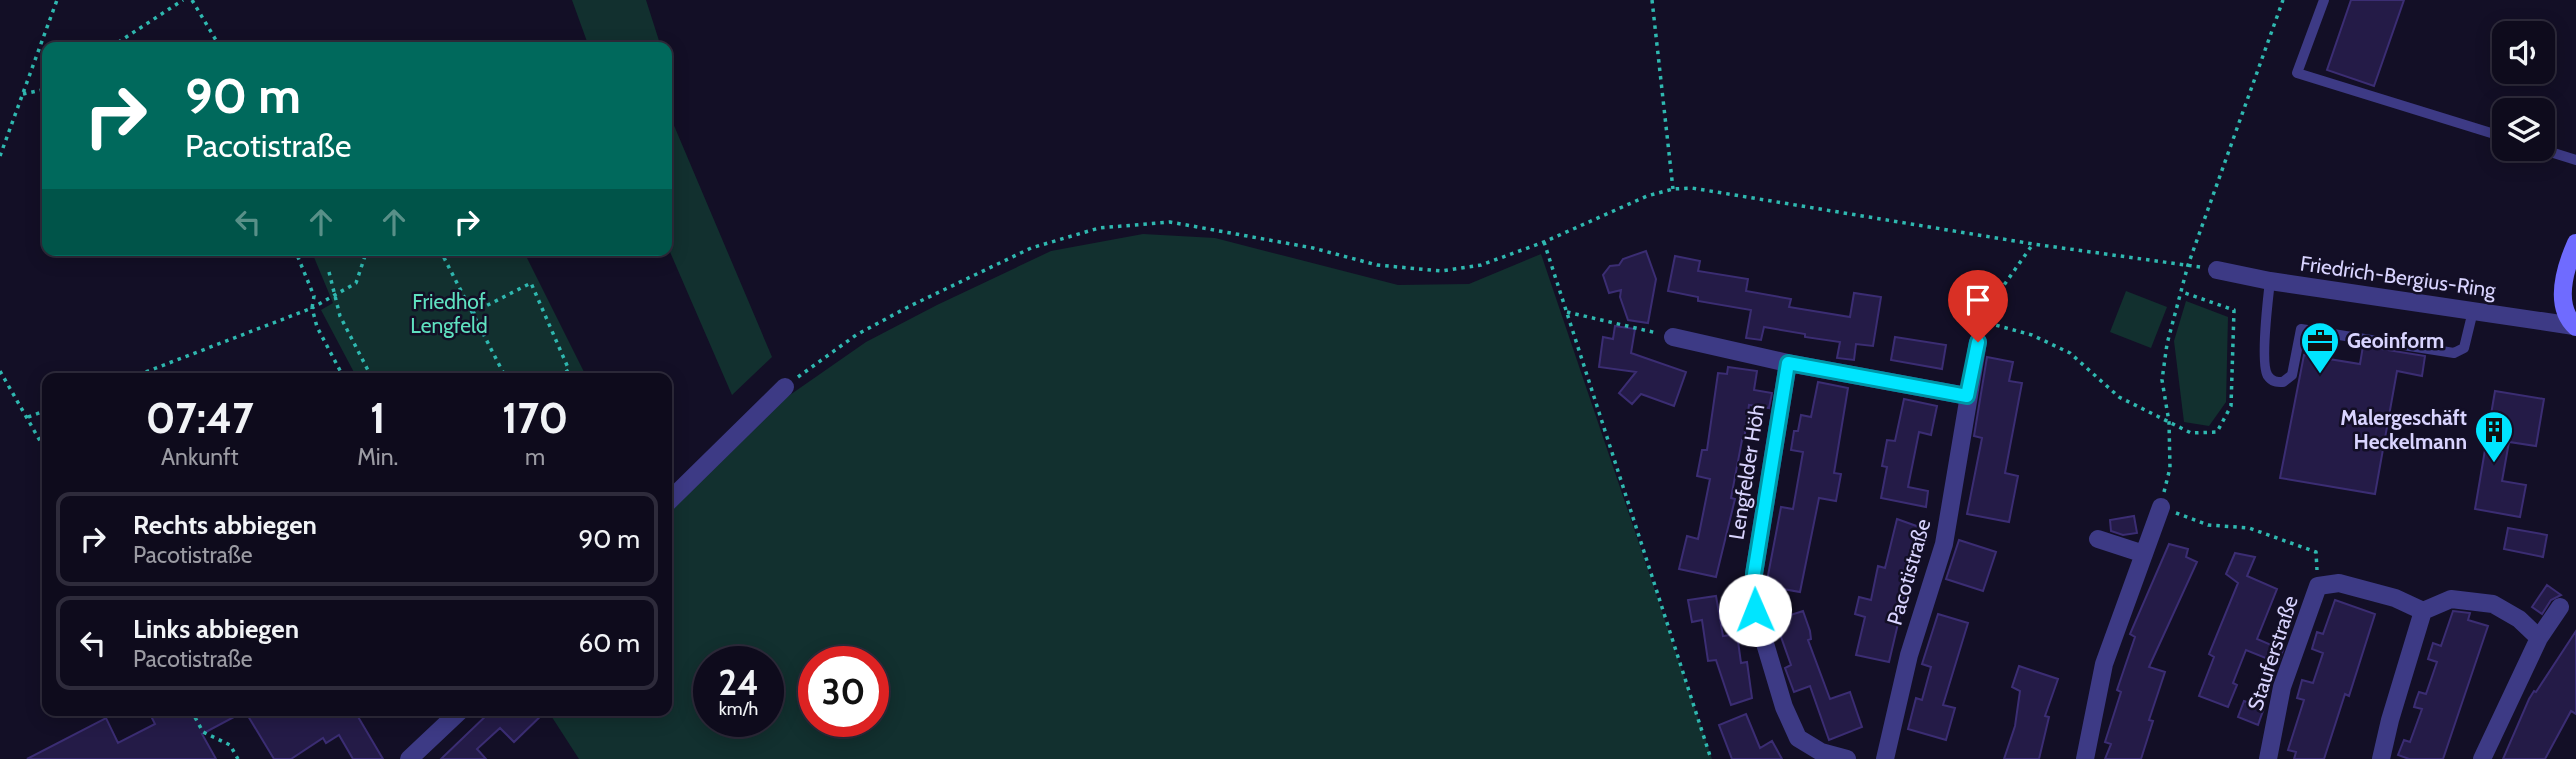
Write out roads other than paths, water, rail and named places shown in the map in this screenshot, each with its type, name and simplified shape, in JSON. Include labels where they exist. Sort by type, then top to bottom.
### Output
[{"type":"street","name":"Friedrich-Bergius-Ring","points":[[2575,327],[2563,306],[2566,267],[2576,243]]},
{"type":"street","name":"Friedrich-Bergius-Ring","points":[[2217,270],[2270,281],[2575,327]]},
{"type":"street","points":[[1673,337],[1788,363],[1967,396]]},
{"type":"street","name":"Pacotistraße","points":[[1885,759],[1909,655],[1944,544],[1978,342]]},
{"type":"street","name":"Lengfelder Höh","points":[[1788,363],[1754,574],[1755,610],[1784,707],[1798,738],[1821,752],[1847,759]]},
{"type":"street","points":[[672,498],[785,387]]},
{"type":"street","points":[[2085,759],[2104,664],[2161,507]]},
{"type":"street","points":[[2098,538],[2144,554]]},
{"type":"street","name":"Stauferstraße","points":[[2267,759],[2281,687],[2318,586],[2339,583],[2395,598],[2423,611]]},
{"type":"street","points":[[2381,759],[2423,611],[2451,599],[2493,604],[2519,619],[2539,638]]},
{"type":"street","points":[[2482,759],[2539,638],[2560,607]]},
{"type":"street","points":[[409,759],[455,716]]},
{"type":"lane","points":[[2324,0],[2297,73],[2492,133]]},
{"type":"lane","points":[[2555,153],[2576,160]]},
{"type":"lane","points":[[2270,281],[2264,359],[2266,374],[2273,381],[2283,382],[2292,375],[2301,329],[2455,353],[2464,348],[2473,311]]},
{"type":"place","name":"Geoinform","points":[[2320,375]]},
{"type":"place","name":"Malergeschäft Heckelmann","points":[[2494,464]]},
{"type":"park label","name":"Friedhof Lengfeld","points":[[449,314]]}]
